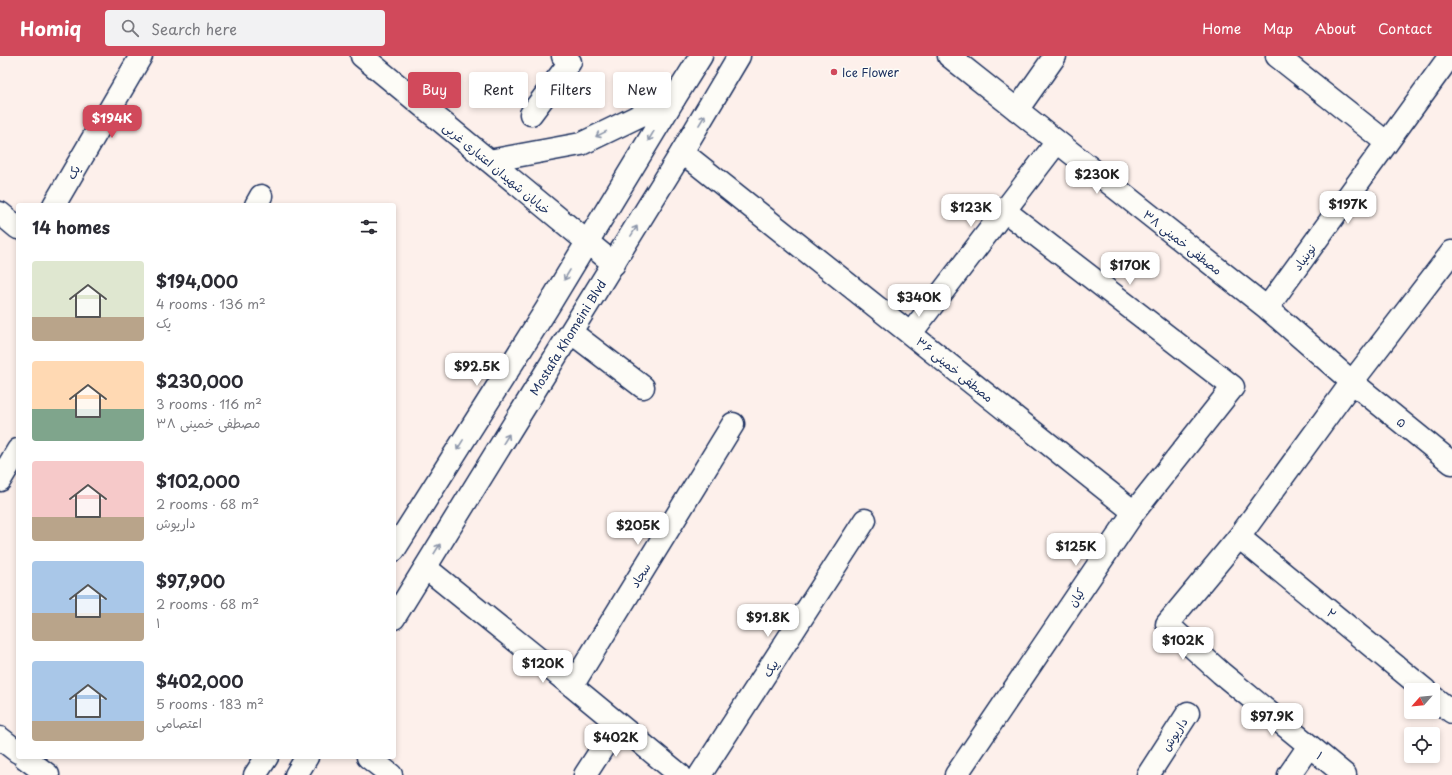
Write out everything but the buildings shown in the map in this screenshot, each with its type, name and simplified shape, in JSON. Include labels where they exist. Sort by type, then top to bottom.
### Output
[{"type":"street","name":"یک","points":[[55,203],[141,56]]},
{"type":"street","name":"خیابان شهیدان اعتباری غربی","points":[[362,56],[614,264]]},
{"type":"street","points":[[531,114],[570,62],[562,56]]},
{"type":"street","points":[[396,543],[542,316],[674,99],[702,56]]},
{"type":"street","name":"Mostafa Khomeini Blvd","points":[[396,615],[572,333],[740,56]]},
{"type":"street","name":"مصطفی خمینی ۳۸","points":[[949,56],[1267,308]]},
{"type":"street","points":[[1018,110],[1055,56]]},
{"type":"street","points":[[1277,56],[1387,143]]},
{"type":"street","name":"نوبنیاد","points":[[1267,308],[1450,56]]},
{"type":"street","points":[[489,162],[581,144],[674,99]]},
{"type":"street","points":[[911,333],[1057,142]]},
{"type":"street","name":"مصطفی خمینی ۳۶","points":[[682,152],[1134,512]]},
{"type":"street","name":"کیان","points":[[956,775],[1134,512],[1233,387],[1005,211]]},
{"type":"street","points":[[0,213],[16,226]]},
{"type":"street","points":[[1238,537],[1352,382],[1452,252]]},
{"type":"street","points":[[1267,308],[1352,382]]},
{"type":"street","points":[[572,333],[643,387]]},
{"type":"street","name":"۵","points":[[1352,382],[1452,463]]},
{"type":"street","name":"سجاد","points":[[572,686],[733,424]]},
{"type":"street","points":[[0,480],[16,453]]},
{"type":"street","name":"پیک","points":[[700,775],[865,520]]},
{"type":"street","name":"۱","points":[[1238,537],[1168,624],[1221,673],[1345,775]]},
{"type":"street","name":"۲","points":[[1238,537],[1416,683]]},
{"type":"street","points":[[426,568],[680,775]]},
{"type":"street","points":[[1440,703],[1452,712]]},
{"type":"street","name":"داریوش","points":[[1148,775],[1188,713]]},
{"type":"street","points":[[585,775],[618,724]]},
{"type":"street","points":[[0,738],[16,750]]},
{"type":"street","points":[[1289,775],[1309,746]]},
{"type":"street","points":[[28,759],[48,775]]},
{"type":"street","points":[[256,775],[266,759]]},
{"type":"street","points":[[296,775],[306,759]]},
{"type":"street","points":[[371,759],[391,775]]},
{"type":"place","name":"Ice Flower","points":[[834,72]]}]
